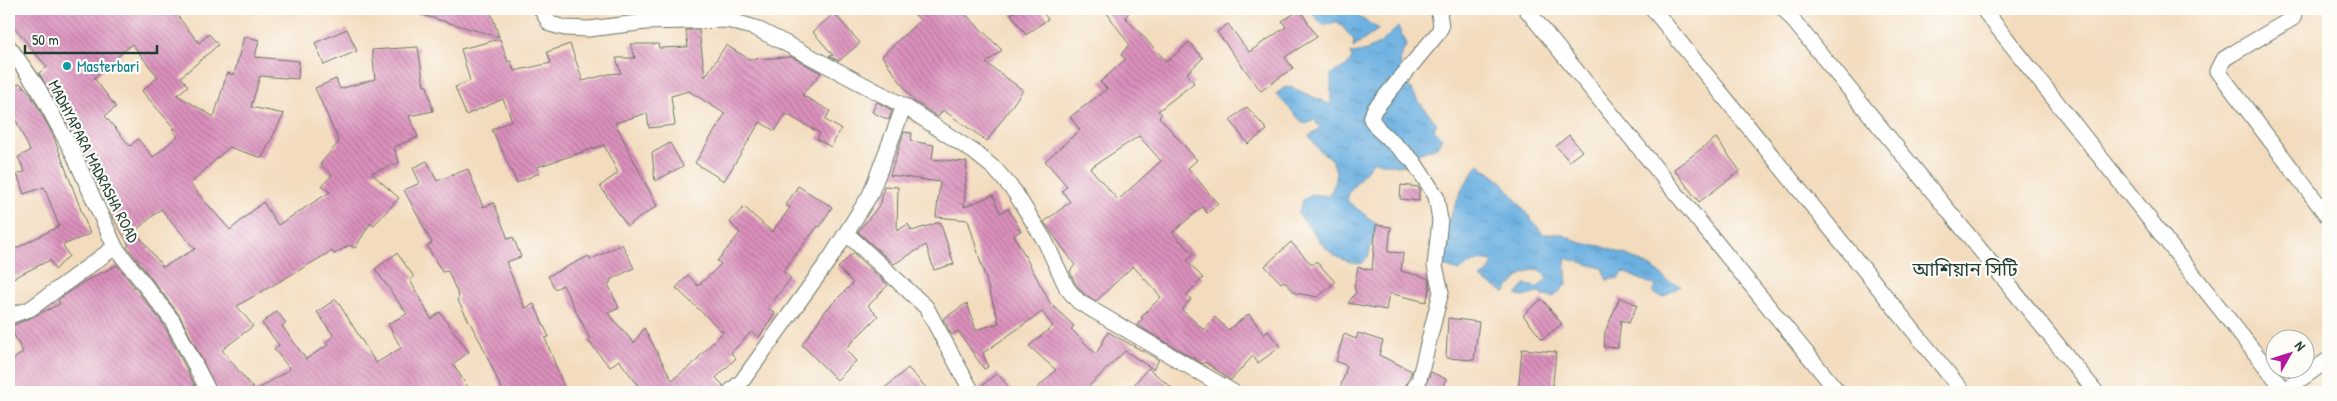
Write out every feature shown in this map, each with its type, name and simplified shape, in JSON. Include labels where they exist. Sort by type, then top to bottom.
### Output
[{"type":"street","points":[[541,9],[550,24],[565,28],[589,29],[646,22],[728,20],[755,28],[904,106],[995,168],[1014,191],[1045,241],[1067,288],[1079,302],[1233,392]]},
{"type":"street","points":[[1412,392],[1419,380],[1441,292],[1436,266],[1440,220],[1436,196],[1413,161],[1379,130],[1371,119],[1374,110],[1438,34],[1441,27],[1439,12],[1442,9]]},
{"type":"street","points":[[1526,9],[1838,392]]},
{"type":"street","points":[[1653,9],[1963,392]]},
{"type":"street","points":[[1784,9],[2096,392]]},
{"type":"street","points":[[1983,9],[2284,392],[2328,360]]},
{"type":"street","points":[[2295,9],[2293,18],[2224,59],[2218,71],[2328,217]]},
{"type":"street","name":"MADHYAPARA MADRASHA ROAD","points":[[9,47],[38,88],[74,155],[115,247],[172,320],[209,392]]},
{"type":"street","points":[[730,392],[742,381],[846,234],[870,195],[904,106]]},
{"type":"street","points":[[846,234],[926,307],[972,392]]},
{"type":"street","points":[[9,316],[30,310],[115,247]]},
{"type":"water","points":[[1308,9],[1354,9],[1359,17],[1379,29],[1353,48],[1354,40],[1337,21],[1332,24],[1323,25]]},
{"type":"water","points":[[1398,27],[1407,44],[1401,60],[1406,81],[1427,112],[1437,123],[1434,130],[1442,138],[1437,147],[1418,154],[1408,165],[1397,166],[1374,161],[1349,192],[1347,201],[1377,224],[1368,257],[1361,264],[1348,261],[1330,252],[1298,214],[1303,200],[1311,194],[1328,196],[1334,186],[1336,174],[1331,158],[1320,151],[1309,136],[1320,128],[1314,119],[1304,124],[1276,94],[1285,87],[1293,88],[1331,105],[1331,74],[1348,65],[1352,58],[1350,54],[1367,50],[1381,43]]},
{"type":"water","points":[[1479,164],[1502,182],[1543,234],[1561,234],[1581,243],[1601,246],[1629,256],[1653,268],[1668,281],[1681,286],[1663,297],[1653,293],[1656,286],[1623,272],[1619,278],[1607,280],[1602,268],[1565,258],[1567,284],[1554,297],[1543,296],[1541,292],[1523,297],[1516,295],[1525,285],[1538,287],[1547,279],[1540,269],[1529,271],[1520,276],[1505,293],[1480,278],[1489,271],[1493,263],[1479,261],[1459,271],[1438,264],[1443,233],[1463,187]]},
{"type":"building","points":[[9,9],[172,9],[199,43],[209,34],[218,45],[181,77],[188,86],[177,95],[214,117],[227,73],[234,75],[244,36],[259,40],[255,57],[299,61],[298,79],[260,76],[251,107],[284,114],[262,158],[229,147],[190,184],[230,230],[263,202],[278,225],[330,192],[322,186],[332,175],[320,164],[339,142],[315,88],[336,79],[340,89],[375,79],[372,50],[418,47],[424,86],[427,86],[433,111],[409,116],[418,137],[394,147],[399,163],[371,173],[399,198],[374,225],[371,222],[355,248],[350,245],[334,254],[332,251],[237,306],[253,326],[222,350],[255,391],[290,369],[274,349],[279,345],[262,323],[277,311],[286,323],[282,326],[306,359],[328,345],[326,342],[334,336],[317,312],[336,299],[376,363],[401,348],[388,324],[407,314],[375,269],[397,253],[414,277],[410,280],[431,319],[440,312],[469,352],[453,364],[471,392],[218,392],[180,316],[127,247],[129,245],[110,213],[116,208],[99,188],[82,151],[39,73],[47,67],[9,21]],"holes":[[[132,44],[158,77],[142,91],[175,129],[173,130],[178,136],[153,157],[138,139],[130,146],[105,116],[116,107],[94,78]],[[161,209],[195,249],[163,267],[135,231]]]},
{"type":"building","points":[[415,9],[490,9],[499,37],[415,13]]},
{"type":"building","points":[[910,9],[960,9],[1002,50],[986,63],[1023,90],[987,141],[943,110],[938,117],[914,101],[882,56],[920,20]]},
{"type":"building","points":[[1019,9],[1040,9],[1048,19],[1026,35],[1011,14]]},
{"type":"building","points":[[1104,9],[1132,9],[1125,17],[1167,62],[1189,42],[1203,58],[1187,73],[1194,83],[1158,111],[1162,114],[1159,117],[1197,160],[1188,168],[1218,204],[1207,213],[1202,207],[1172,233],[1194,254],[1187,261],[1203,278],[1186,295],[1191,299],[1182,310],[1204,330],[1215,317],[1228,330],[1249,314],[1264,335],[1268,331],[1280,347],[1258,363],[1253,356],[1231,380],[1205,362],[1203,364],[1137,325],[1143,318],[1141,317],[1161,297],[1133,266],[1096,301],[1085,295],[1075,283],[1070,271],[1075,265],[1044,222],[1070,202],[1062,191],[1067,186],[1045,161],[1080,130],[1070,117],[1107,89],[1100,82],[1126,59],[1121,55],[1129,44]],"holes":[[[1139,136],[1161,161],[1118,200],[1090,168]]]},
{"type":"building","points":[[1300,10],[1317,37],[1285,57],[1293,68],[1261,91],[1217,32],[1228,24],[1249,52],[1286,27],[1282,21]]},
{"type":"building","points":[[834,13],[860,43],[839,61],[829,56],[833,55],[813,32]]},
{"type":"building","points":[[347,29],[357,51],[324,65],[315,43]]},
{"type":"building","points":[[686,30],[699,30],[705,77],[726,45],[749,59],[792,57],[821,73],[802,95],[830,111],[825,120],[841,129],[831,147],[817,139],[820,133],[786,114],[775,131],[760,122],[724,181],[695,163],[725,114],[689,91],[671,96],[675,125],[649,128],[647,113],[615,123],[657,206],[627,226],[600,186],[618,173],[604,145],[537,167],[539,173],[517,183],[492,130],[512,120],[503,99],[466,115],[455,87],[470,81],[461,49],[500,39],[508,62],[511,61],[514,71],[551,63],[547,52],[570,44],[583,81],[621,73],[616,58],[635,58],[630,44],[658,44],[659,48],[688,47]]},
{"type":"building","points":[[20,83],[30,93],[53,135],[90,234],[63,245],[69,256],[55,270],[50,260],[9,280],[9,252],[59,226],[44,187],[24,194],[17,174],[25,172],[18,157],[30,151],[9,105],[9,90]]},
{"type":"building","points":[[877,102],[892,110],[889,120],[872,112]]},
{"type":"building","points":[[1247,107],[1267,130],[1248,144],[1230,120]]},
{"type":"building","points":[[904,132],[912,133],[911,141],[934,145],[932,159],[967,162],[964,207],[993,195],[1000,213],[1008,209],[1021,231],[1014,235],[1050,303],[1074,326],[1071,329],[1096,354],[1108,332],[1159,360],[1153,369],[1125,351],[1083,392],[1033,392],[1056,370],[1029,346],[1053,326],[1042,312],[983,353],[988,367],[984,369],[958,331],[952,335],[943,319],[967,303],[976,330],[999,323],[968,220],[936,217],[940,182],[890,175]]},
{"type":"building","points":[[1569,135],[1582,151],[1569,161],[1556,146]]},
{"type":"building","points":[[1716,138],[1740,171],[1699,202],[1674,169]]},
{"type":"building","points":[[670,143],[683,166],[655,181],[652,153]]},
{"type":"building","points":[[427,161],[437,181],[468,169],[483,207],[494,203],[508,239],[513,237],[521,257],[506,262],[525,308],[534,304],[549,337],[545,338],[566,392],[503,392],[481,343],[457,299],[459,297],[448,271],[442,272],[427,246],[432,243],[404,190],[420,183],[413,168]]},
{"type":"building","points":[[1401,185],[1419,187],[1419,201],[1400,199]]},
{"type":"building","points":[[798,186],[832,207],[820,227],[818,226],[783,271],[791,278],[768,308],[775,313],[759,337],[751,332],[731,353],[736,358],[716,378],[723,385],[721,392],[709,392],[702,386],[694,392],[643,392],[619,360],[610,367],[588,341],[590,339],[563,285],[555,289],[548,276],[589,256],[590,260],[622,244],[634,268],[610,280],[611,282],[608,284],[619,308],[608,313],[634,343],[644,328],[672,380],[699,359],[723,332],[676,288],[688,275],[698,286],[721,264],[717,261],[740,233],[730,222],[744,207],[772,232],[790,208],[786,205]]},
{"type":"building","points":[[884,186],[898,187],[897,231],[908,224],[912,231],[940,222],[954,264],[934,270],[926,245],[894,264],[858,232],[881,203]]},
{"type":"building","points":[[1376,225],[1391,227],[1388,252],[1403,253],[1401,271],[1428,278],[1430,287],[1426,302],[1389,293],[1386,310],[1348,303],[1356,292],[1354,286],[1358,267],[1372,270]]},
{"type":"building","points":[[1291,242],[1312,265],[1316,261],[1335,282],[1318,297],[1295,293],[1284,281],[1281,283],[1265,266]]},
{"type":"building","points":[[853,253],[888,285],[868,306],[878,316],[845,349],[856,361],[837,380],[802,345],[826,310],[853,283],[838,268]]},
{"type":"building","points":[[117,265],[164,325],[197,390],[194,392],[9,392],[9,363],[23,352],[10,327],[60,304],[58,300],[85,281]]},
{"type":"building","points":[[1620,297],[1637,305],[1629,323],[1621,320],[1618,348],[1604,347],[1605,332]]},
{"type":"building","points":[[1542,299],[1562,324],[1542,339],[1523,315]]},
{"type":"building","points":[[1448,318],[1479,322],[1474,360],[1446,358]]},
{"type":"building","points":[[1358,333],[1383,341],[1379,355],[1412,371],[1403,392],[1339,392],[1347,366],[1336,361],[1344,334],[1356,339]]},
{"type":"building","points":[[1522,349],[1556,352],[1552,392],[1518,392]]},
{"type":"building","points":[[908,368],[930,392],[880,392]]},
{"type":"building","points":[[1148,368],[1177,392],[1128,392]]},
{"type":"building","points":[[1431,372],[1446,379],[1440,392],[1429,388],[1428,392],[1423,392]]},
{"type":"building","points":[[997,373],[1013,392],[981,392],[980,387]]},
{"type":"place","name":"Masterbari","points":[[67,66]]},
{"type":"district","name":"আশিয়ান সিটি","points":[[1965,269]]}]
